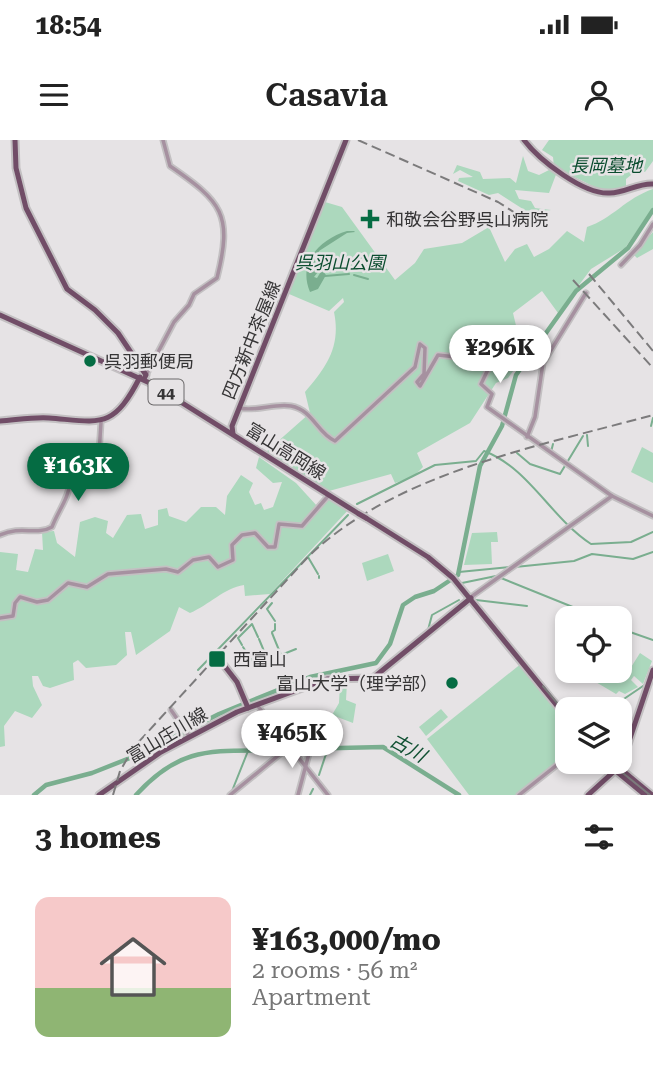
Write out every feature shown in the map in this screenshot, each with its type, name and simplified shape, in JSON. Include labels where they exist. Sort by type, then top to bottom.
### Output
[{"type":"main road","points":[[0,421],[47,418],[100,422],[123,407],[143,377],[129,346],[112,327],[67,289],[26,208],[16,168],[15,140]]},
{"type":"main road","name":"四方新中茶屋線","points":[[233,434],[232,426],[346,140]]},
{"type":"main road","points":[[524,140],[545,164],[599,191],[612,194],[653,184]]},
{"type":"main road","name":"富山高岡線","points":[[0,314],[143,377],[366,518],[454,579],[555,701]]},
{"type":"main road","points":[[224,429],[232,426]]},
{"type":"main road","name":"富山庄川線","points":[[99,795],[187,733],[246,704],[257,705],[330,678],[373,678],[471,598]]},
{"type":"main road","points":[[223,664],[234,677],[246,704]]},
{"type":"main road","points":[[632,731],[653,670]]},
{"type":"main road","points":[[632,734],[653,678]]},
{"type":"main road","points":[[590,795],[614,774]]},
{"type":"main road","points":[[621,774],[645,795]]},
{"type":"main road","points":[[622,774],[652,795]]},
{"type":"street","points":[[143,377],[174,322],[189,305],[194,294],[217,278],[225,237],[222,213],[197,184],[170,166],[163,140]]},
{"type":"street","points":[[621,265],[640,245],[653,224]]},
{"type":"street","points":[[526,437],[535,417],[543,363],[586,293]]},
{"type":"street","points":[[239,408],[294,407],[317,421],[323,432],[335,441],[415,367],[418,346],[422,344],[424,371],[417,382],[421,386],[438,355],[465,358],[481,351],[493,355],[481,384],[492,394],[487,407],[612,496],[653,516]]},
{"type":"street","points":[[0,535],[12,529],[38,531],[51,527],[59,507],[69,494],[70,482],[87,480],[98,470],[100,422]]},
{"type":"street","points":[[0,618],[13,616],[15,603],[20,597],[37,602],[48,600],[68,583],[87,587],[105,574],[166,569],[178,572],[192,560],[209,557],[218,567],[224,567],[233,560],[232,545],[242,535],[255,533],[268,547],[275,547],[279,524],[302,526],[329,495]]},
{"type":"street","points":[[471,598],[566,526],[612,496]]},
{"type":"street","points":[[257,705],[328,795]]},
{"type":"street","points":[[172,710],[187,733]]},
{"type":"street","points":[[230,795],[290,746]]},
{"type":"street","points":[[298,795],[310,746]]},
{"type":"street","points":[[519,795],[555,766]]},
{"type":"green space","name":"長岡墓地","points":[[549,140],[653,140],[653,161],[645,172],[640,169],[641,173],[636,171],[626,179],[626,188],[607,193],[554,167],[553,157],[542,150]]},
{"type":"green space","points":[[523,156],[528,171],[539,175],[551,169],[557,172],[549,193],[515,190],[519,199],[531,201],[535,208],[551,210],[533,213],[537,218],[498,193],[489,195],[458,181],[459,178],[473,177],[460,170],[453,174],[457,165],[480,172],[483,179],[510,178],[516,183]]},
{"type":"green space","name":"呉羽山公園","points":[[653,189],[653,208],[625,248],[591,269],[558,313],[542,291],[513,313],[519,338],[533,329],[538,337],[508,378],[496,383],[470,423],[417,453],[423,467],[413,477],[395,483],[391,474],[329,491],[267,451],[310,413],[305,392],[326,365],[334,346],[334,312],[344,302],[343,298],[329,311],[289,294],[325,202],[342,207],[395,280],[415,263],[424,249],[462,243],[489,227],[505,262],[515,249],[527,244],[534,257],[549,249],[567,231],[584,242],[587,227]]},
{"type":"green space","points":[[653,232],[653,249],[637,258],[633,254]]},
{"type":"green space","points":[[642,447],[653,453],[653,483],[631,472]]},
{"type":"green space","points":[[259,457],[296,483],[317,506],[308,519],[329,495],[350,508],[270,594],[245,596],[244,585],[223,593],[190,613],[179,607],[170,631],[136,655],[131,632],[125,632],[127,655],[116,665],[86,668],[78,660],[73,663],[74,680],[50,688],[43,686],[38,676],[32,676],[33,686],[42,705],[32,718],[15,711],[4,726],[5,746],[0,747],[0,552],[18,554],[16,570],[28,572],[35,549],[43,550],[42,532],[54,531],[57,543],[75,557],[80,522],[95,517],[108,521],[106,533],[113,538],[127,515],[141,514],[145,529],[158,525],[158,510],[167,508],[169,516],[186,522],[201,507],[216,507],[225,515],[227,496],[241,475],[253,483],[249,492],[255,505],[261,503],[264,510],[273,507],[282,482],[273,483],[256,468]]},
{"type":"green space","points":[[497,532],[498,542],[491,542],[492,564],[464,565],[472,533]]},
{"type":"green space","points":[[388,554],[394,571],[367,581],[362,563]]},
{"type":"green space","points":[[640,653],[652,661],[643,684],[634,676],[632,679],[632,666]]},
{"type":"green space","points":[[522,663],[555,705],[555,765],[516,795],[469,795],[427,739]]},
{"type":"green space","points":[[632,681],[638,687],[625,694],[619,691],[616,694],[597,683]]},
{"type":"green space","points":[[340,683],[347,683],[346,700],[356,704],[353,723],[332,715],[339,703]]},
{"type":"green space","points":[[441,709],[448,717],[426,736],[419,727]]},
{"type":"shaded area","points":[[347,231],[355,232],[347,233],[319,251],[314,264],[321,268],[314,277],[317,278],[322,270],[326,275],[318,289],[310,292],[307,281],[309,261],[320,246]]},
{"type":"waterway","points":[[34,795],[46,785],[92,773],[140,754],[219,714],[310,677],[376,663],[390,644],[403,605],[415,597],[434,591],[458,575],[480,466],[502,426],[516,375],[576,291],[628,248],[653,210]]},
{"type":"waterway","points":[[325,276],[349,274]]},
{"type":"waterway","points":[[354,275],[368,279]]},
{"type":"waterway","points":[[651,426],[653,418]]},
{"type":"waterway","points":[[587,435],[588,446]]},
{"type":"waterway","points":[[517,453],[530,464],[560,474],[583,436]]},
{"type":"waterway","points":[[551,452],[553,444]]},
{"type":"waterway","points":[[357,504],[435,465],[476,461],[484,451],[514,469],[564,521],[591,544],[631,542],[653,532]]},
{"type":"waterway","points":[[198,670],[348,515]]},
{"type":"waterway","points":[[515,567],[574,561],[592,554],[633,559],[653,552]]},
{"type":"waterway","points":[[308,557],[318,574]]},
{"type":"waterway","points":[[459,572],[510,567]]},
{"type":"waterway","points":[[462,583],[496,576],[570,606]]},
{"type":"waterway","points":[[428,630],[432,615],[459,600]]},
{"type":"waterway","points":[[476,600],[527,606]]},
{"type":"waterway","points":[[272,603],[267,609],[275,621]]},
{"type":"waterway","points":[[242,645],[238,638],[252,624],[258,637]]},
{"type":"waterway","points":[[272,632],[275,630],[275,624]]},
{"type":"waterway","points":[[272,633],[281,655],[296,649]]},
{"type":"waterway","points":[[632,633],[653,640]]},
{"type":"waterway","points":[[259,639],[266,656]]},
{"type":"waterway","points":[[243,647],[253,662]]},
{"type":"waterway","points":[[627,697],[646,684]]},
{"type":"waterway","name":"古川","points":[[296,749],[383,747],[459,795]]},
{"type":"waterway","name":"古川","points":[[136,795],[153,778],[185,758],[219,751],[280,750]]},
{"type":"waterway","points":[[232,791],[248,751]]},
{"type":"waterway","points":[[319,775],[326,754]]},
{"type":"waterway","points":[[310,795],[313,789]]},
{"type":"tram line","points":[[543,686],[555,700]]},
{"type":"tram line","points":[[624,774],[650,795]]},
{"type":"railway","points":[[358,140],[498,202],[537,227]]},
{"type":"railway","points":[[589,274],[653,351]]},
{"type":"railway","points":[[573,280],[653,368]]},
{"type":"railway","points":[[501,335],[501,343]]},
{"type":"railway","points":[[113,795],[120,771],[134,747],[307,558],[342,529],[381,504],[470,466],[653,415]]},
{"type":"place","name":"和敬会谷野呉山病院","points":[[370,219]]},
{"type":"place","name":"呉羽郵便局","points":[[90,361]]},
{"type":"place","name":"西富山","points":[[217,659]]},
{"type":"place","name":"富山大学（理学部）","points":[[452,683]]}]
